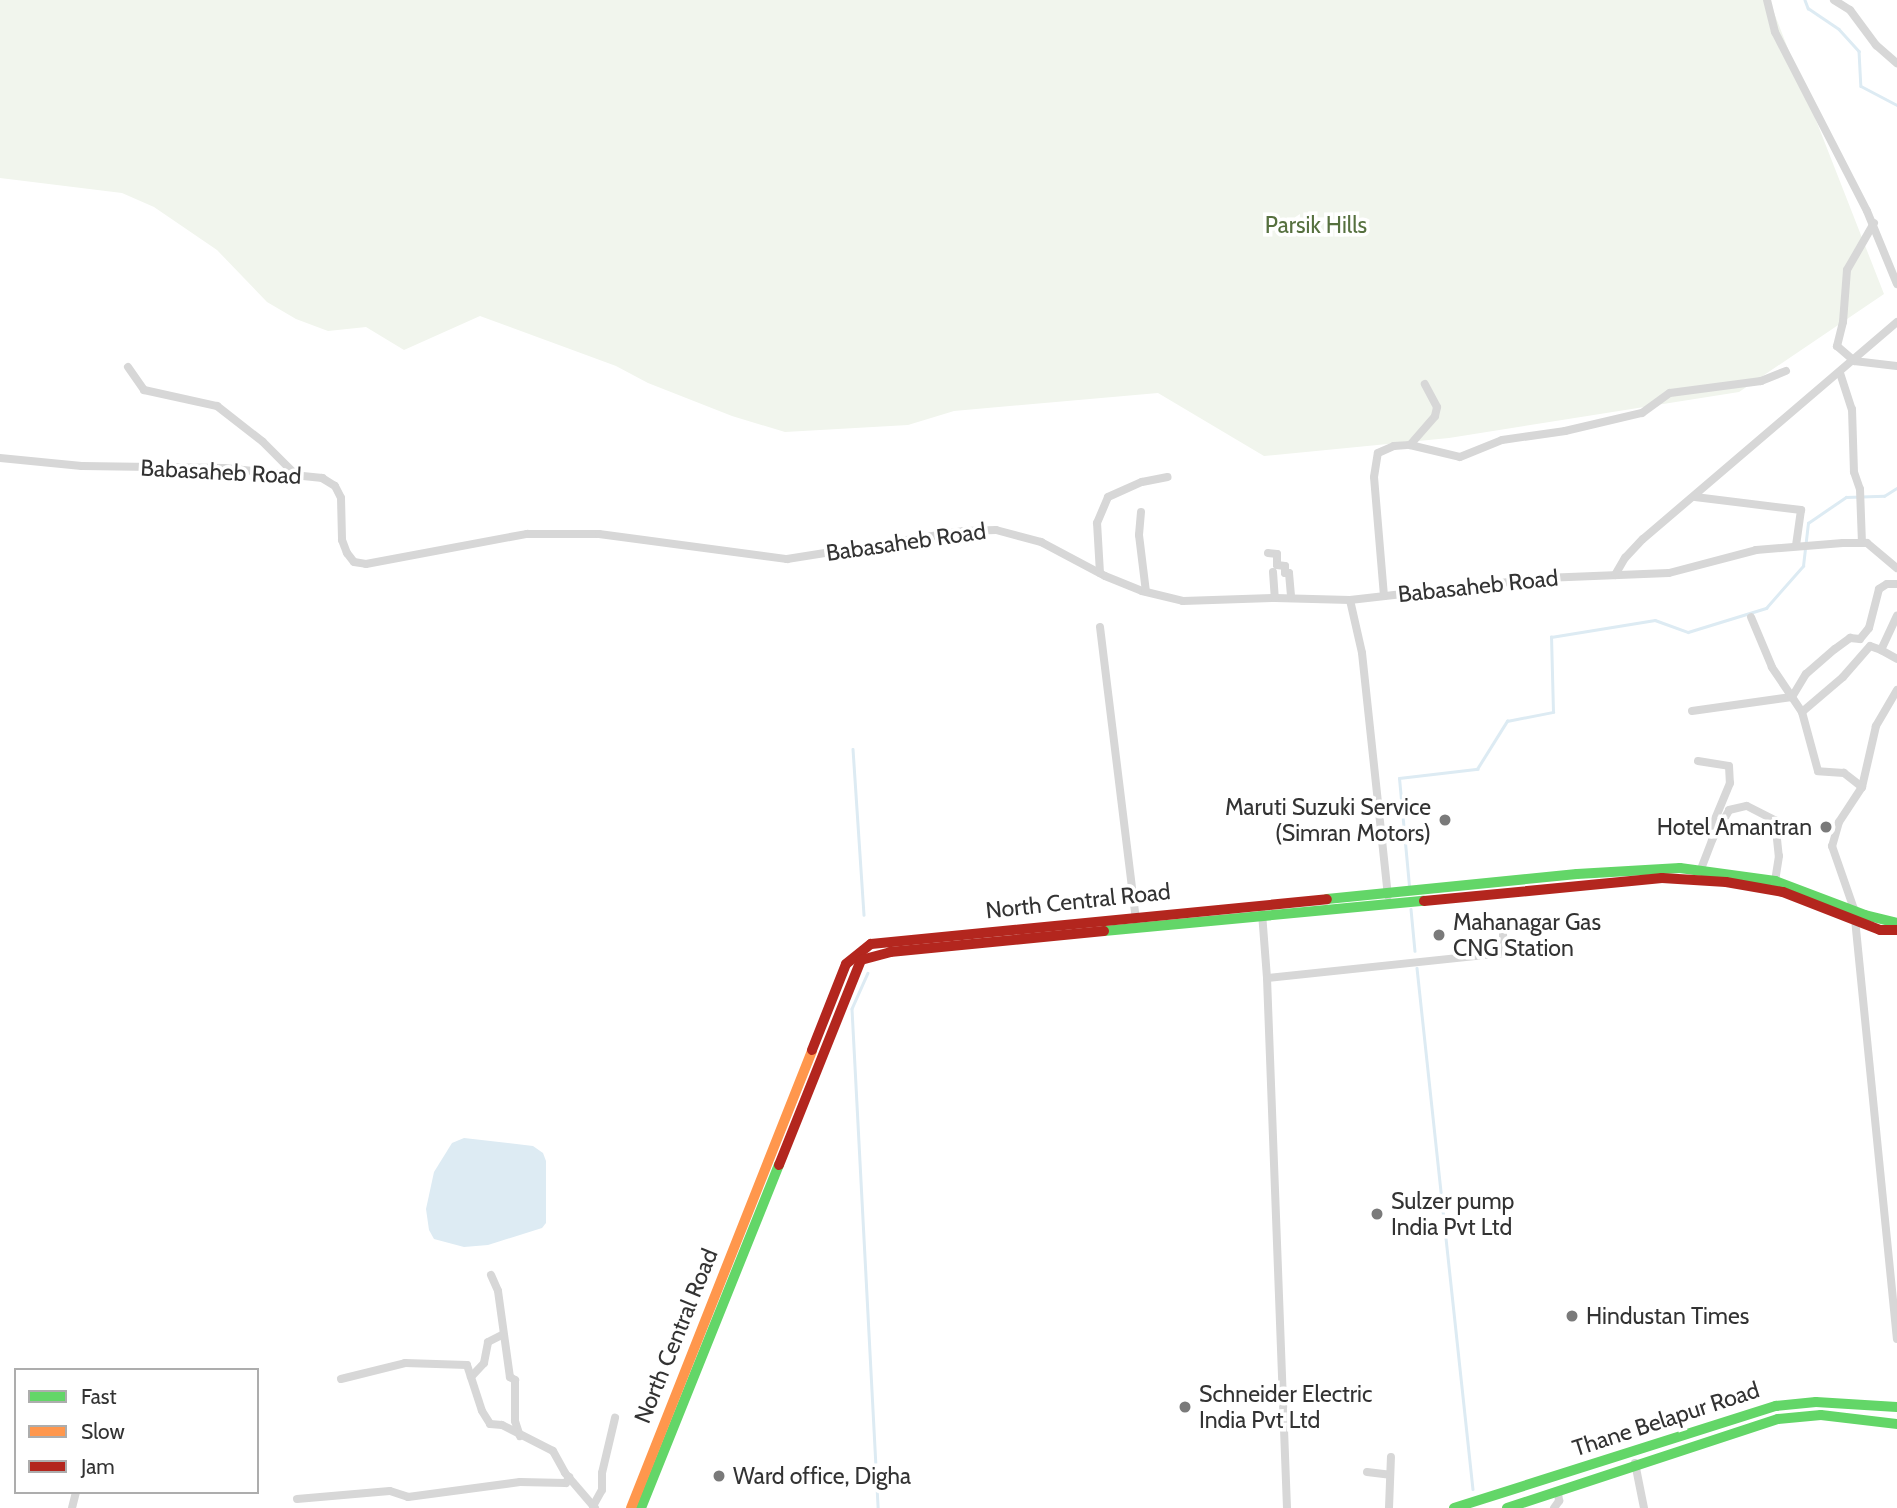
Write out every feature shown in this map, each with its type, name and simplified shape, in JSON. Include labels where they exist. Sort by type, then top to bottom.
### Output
[{"type":"main road","name":"North Central Road","points":[[1388,898],[1401,892],[1577,874],[1701,869],[1775,881],[1883,921],[1897,923]]},
{"type":"main road","name":"North Central Road","points":[[631,1508],[846,964],[871,944],[888,940],[1136,923],[1388,898],[1662,878],[1726,881],[1783,892],[1880,930],[1897,930]]},
{"type":"main road","name":"North Central Road","points":[[642,1508],[859,956]]},
{"type":"main road","name":"Thane Belapur Road","points":[[1454,1508],[1478,1505],[1776,1406],[1816,1402],[1897,1407]]},
{"type":"main road","name":"Thane Belapur Road","points":[[1507,1508],[1778,1419],[1821,1415],[1897,1424]]},
{"type":"street","points":[[1767,0],[1775,32],[1874,223],[1897,284]]},
{"type":"street","points":[[1834,0],[1850,10],[1876,45],[1897,63]]},
{"type":"street","points":[[1874,223],[1847,270],[1843,322],[1837,346],[1854,361],[1897,366]]},
{"type":"street","points":[[1615,575],[1625,558],[1643,539],[1765,439],[1806,398],[1840,373],[1897,322]]},
{"type":"street","points":[[128,367],[144,390],[217,405],[263,442],[296,474]]},
{"type":"street","points":[[1384,596],[1374,477],[1378,453],[1394,446],[1410,445],[1460,457],[1502,440],[1565,431],[1642,413],[1670,393],[1761,381],[1786,371]]},
{"type":"street","points":[[1840,373],[1852,409],[1854,472],[1860,489],[1862,543],[1897,568]]},
{"type":"street","points":[[1410,445],[1435,416],[1437,407],[1425,384]]},
{"type":"street","name":"Babasaheb Road","points":[[0,458],[82,466],[224,468],[322,478],[335,486],[344,510],[342,540],[346,554],[354,562],[366,564],[527,534],[599,534],[787,559],[964,531],[996,530],[1041,542],[1100,573],[1146,592],[1183,601],[1275,598],[1350,600],[1544,578],[1669,573],[1756,550],[1862,543]]},
{"type":"street","points":[[1100,573],[1097,523],[1108,497],[1142,482],[1168,477]]},
{"type":"street","points":[[1695,497],[1801,510],[1796,546]]},
{"type":"street","points":[[1141,512],[1139,535],[1146,592]]},
{"type":"street","points":[[1268,553],[1277,554],[1277,565],[1285,566],[1285,573],[1289,573],[1291,598]]},
{"type":"street","points":[[1273,572],[1275,598]]},
{"type":"street","points":[[1860,639],[1869,628],[1879,589],[1887,584],[1897,584],[1897,592]]},
{"type":"street","points":[[1350,600],[1362,653],[1388,898]]},
{"type":"street","points":[[1881,650],[1897,616]]},
{"type":"street","points":[[1751,617],[1772,667],[1802,712],[1818,771],[1844,773],[1862,787]]},
{"type":"street","points":[[1100,628],[1136,923]]},
{"type":"street","points":[[1792,697],[1806,674],[1850,638],[1860,639],[1897,659]]},
{"type":"street","points":[[1802,712],[1843,677],[1870,646]]},
{"type":"street","points":[[1897,690],[1876,726],[1862,787],[1839,822],[1832,846],[1856,921],[1897,1339]]},
{"type":"street","points":[[1692,711],[1792,697]]},
{"type":"street","points":[[1698,761],[1729,766],[1730,783],[1713,824],[1712,840]]},
{"type":"street","points":[[1701,869],[1712,840],[1729,810],[1747,806],[1775,820],[1779,829],[1775,881]]},
{"type":"street","points":[[1262,910],[1267,978],[1287,1508]]},
{"type":"street","points":[[1267,978],[1504,953],[1502,920]]},
{"type":"street","points":[[491,1275],[498,1291],[502,1335],[510,1377],[515,1380],[515,1421],[520,1436]]},
{"type":"street","points":[[471,1377],[484,1363],[488,1342],[502,1335]]},
{"type":"street","points":[[341,1379],[405,1363],[467,1365],[482,1411],[490,1424],[502,1425],[553,1451],[569,1477],[594,1507],[602,1490],[601,1473],[614,1418]]},
{"type":"street","points":[[1634,1451],[1644,1508]]},
{"type":"street","points":[[1389,1508],[1391,1457]]},
{"type":"street","points":[[1367,1472],[1390,1475]]},
{"type":"street","points":[[298,1499],[390,1491],[408,1497],[520,1482],[566,1483],[569,1477]]},
{"type":"street","points":[[1554,1508],[1559,1501],[1558,1491]]},
{"type":"green space","name":"Parsik Hills","points":[[0,0],[1769,0],[1884,294],[1739,392],[1449,438],[1264,456],[1158,393],[954,411],[908,425],[785,432],[732,416],[648,383],[616,366],[480,316],[404,350],[366,327],[328,331],[296,319],[267,302],[217,250],[154,207],[122,193],[0,178]]},
{"type":"shaded area","points":[[464,1138],[533,1146],[543,1153],[546,1161],[546,1223],[542,1228],[488,1245],[464,1247],[434,1239],[429,1230],[426,1209],[434,1172],[452,1143]]},
{"type":"waterway","points":[[1805,0],[1808,8],[1839,29],[1859,51],[1861,86],[1897,105]]},
{"type":"waterway","points":[[1409,886],[1399,778],[1477,769],[1507,721],[1553,712],[1551,637],[1655,620],[1688,632],[1766,608],[1803,566],[1808,523],[1846,497],[1884,496],[1897,488]]},
{"type":"waterway","points":[[853,749],[864,915]]},
{"type":"waterway","points":[[1411,909],[1415,951]]},
{"type":"waterway","points":[[1417,968],[1473,1489]]},
{"type":"waterway","points":[[868,973],[852,1009],[878,1508]]},
{"type":"traffic: fast","points":[[1327,899],[1577,874],[1680,868],[1775,881],[1865,915],[1897,923]]},
{"type":"traffic: fast","points":[[1104,931],[1424,901]]},
{"type":"traffic: fast","points":[[641,1508],[779,1165]]},
{"type":"traffic: fast","points":[[1454,1508],[1776,1406],[1816,1402],[1897,1407]]},
{"type":"traffic: fast","points":[[1507,1508],[1778,1419],[1821,1415],[1897,1424]]},
{"type":"traffic: slow","points":[[631,1508],[812,1050]]},
{"type":"traffic: jam","points":[[1424,901],[1662,878],[1726,882],[1783,892],[1880,930],[1897,930]]},
{"type":"traffic: jam","points":[[812,1050],[846,964],[871,944],[1327,899]]},
{"type":"traffic: jam","points":[[779,1165],[861,960],[890,952],[1104,931]]},
{"type":"place","name":"Maruti Suzuki Service (Simran Motors)","points":[[1445,820]]},
{"type":"place","name":"Hotel Amantran","points":[[1826,827]]},
{"type":"place","name":"Mahanagar Gas CNG Station","points":[[1439,935]]},
{"type":"place","name":"Sulzer pump India Pvt Ltd","points":[[1377,1214]]},
{"type":"place","name":"Hindustan Times","points":[[1572,1316]]},
{"type":"place","name":"Schneider Electric India Pvt Ltd","points":[[1185,1407]]},
{"type":"place","name":"Ward office, Digha","points":[[719,1476]]}]
